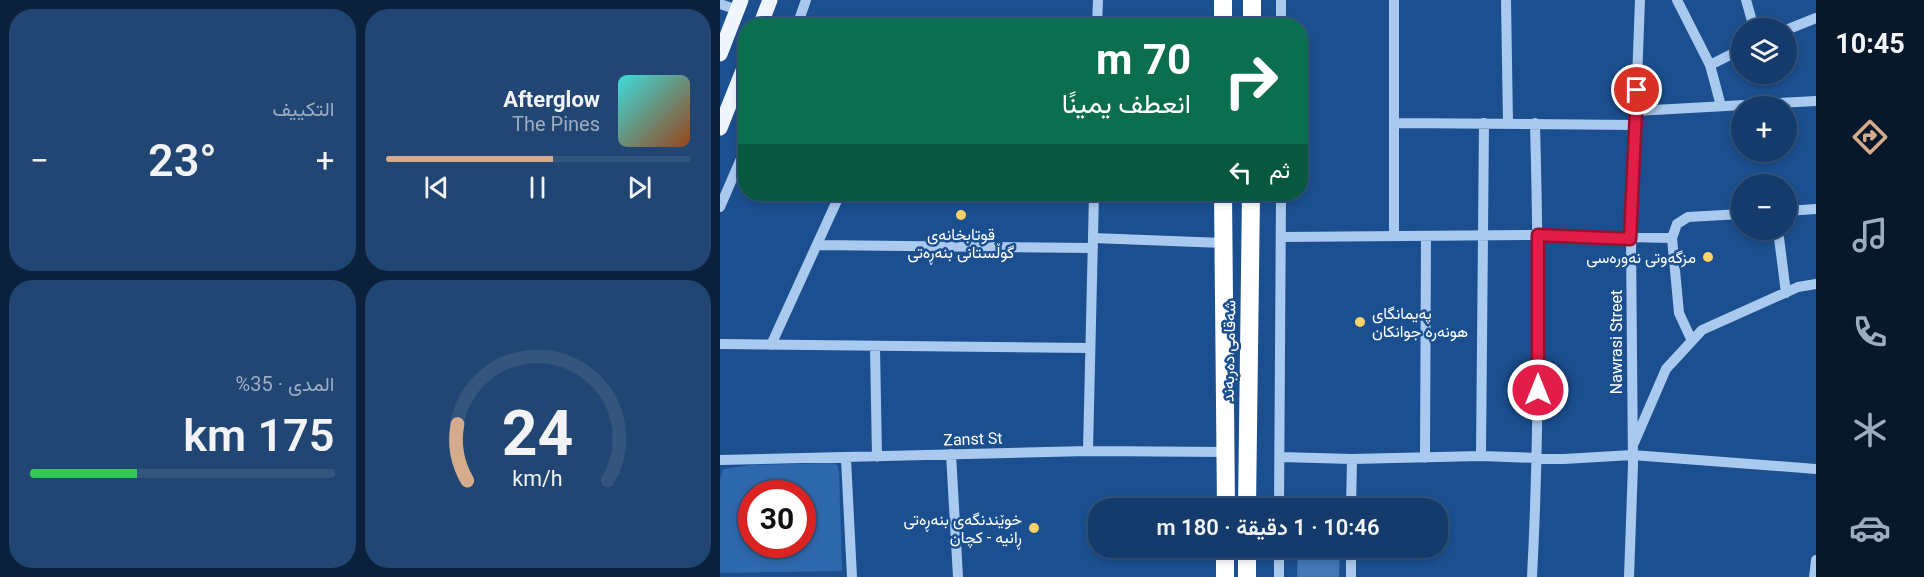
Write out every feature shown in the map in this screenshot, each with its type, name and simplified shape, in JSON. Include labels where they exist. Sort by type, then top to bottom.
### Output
[{"type":"highway","points":[[1223,0],[1223,18]]},
{"type":"highway","points":[[1252,0],[1252,18]]},
{"type":"highway","name":"شەقامی دەربەند","points":[[1223,201],[1226,498]]},
{"type":"highway","name":"شەقامی دەربەند","points":[[1247,498],[1251,201]]},
{"type":"highway","points":[[1225,558],[1225,577]]},
{"type":"highway","points":[[1246,577],[1247,558]]},
{"type":"main road","points":[[763,18],[770,0]]},
{"type":"main road","points":[[720,54],[740,5]]},
{"type":"main road","points":[[720,128],[738,83]]},
{"type":"street","points":[[800,18],[806,0]]},
{"type":"street","points":[[1097,18],[1098,0]]},
{"type":"street","points":[[1281,0],[1281,18]]},
{"type":"street","points":[[1394,0],[1394,237]]},
{"type":"street","points":[[1506,0],[1508,123]]},
{"type":"street","name":"Nawrasi Street","points":[[1629,577],[1632,451],[1630,239],[1640,0]]},
{"type":"street","points":[[1677,0],[1710,66],[1721,106]]},
{"type":"street","points":[[1746,0],[1751,18]]},
{"type":"street","points":[[720,4],[740,5]]},
{"type":"street","points":[[1797,26],[1816,18]]},
{"type":"street","points":[[1710,66],[1731,55]]},
{"type":"street","points":[[1636,111],[1816,101]]},
{"type":"street","points":[[1394,123],[1636,125]]},
{"type":"street","points":[[1480,456],[1484,123]]},
{"type":"street","points":[[1532,577],[1538,457],[1538,235],[1535,123]]},
{"type":"street","points":[[720,207],[738,165]]},
{"type":"street","points":[[771,345],[837,201]]},
{"type":"street","points":[[1088,451],[1094,201]]},
{"type":"street","points":[[1279,498],[1281,201]]},
{"type":"street","points":[[1797,210],[1816,209]]},
{"type":"street","points":[[1692,341],[1679,313],[1672,238],[1677,225],[1688,217],[1731,215]]},
{"type":"street","points":[[1281,237],[1538,235],[1630,239],[1672,238]]},
{"type":"street","points":[[1425,458],[1426,237]]},
{"type":"street","points":[[1779,240],[1786,293]]},
{"type":"street","points":[[817,245],[1223,243]]},
{"type":"street","points":[[1632,451],[1666,369],[1702,330],[1786,293],[1816,284]]},
{"type":"street","points":[[720,344],[1090,348]]},
{"type":"street","points":[[875,347],[877,458]]},
{"type":"street","name":"Zanst St","points":[[720,460],[846,459],[1088,451],[1226,452]]},
{"type":"street","points":[[1280,457],[1352,459],[1480,456],[1564,459],[1632,451],[1816,469]]},
{"type":"street","points":[[951,454],[958,577]]},
{"type":"street","points":[[846,459],[852,577]]},
{"type":"street","points":[[1351,498],[1352,459]]},
{"type":"street","points":[[1279,558],[1279,577]]},
{"type":"street","points":[[1351,558],[1351,577]]},
{"type":"street","points":[[1814,577],[1816,560]]},
{"type":"shaded area","points":[[834,463],[838,466],[842,571],[720,573],[720,479],[723,469],[751,465]]},
{"type":"building","points":[[1298,558],[1340,558],[1339,577],[1297,577]]},
{"type":"place","name":"قوتابخانه‌ی گوڵستانی بنه‌ڕه‌تی","points":[[961,215]]},
{"type":"place","name":"مزگەوتی نەورەسی","points":[[1708,257]]},
{"type":"place","name":"پەیمانگای هونەرە جوانکان","points":[[1360,322]]},
{"type":"place","name":"خوێندنگەی بنەڕەتی ڕانیە - کچان","points":[[1034,528]]},
{"type":"route","points":[[1538,390],[1538,235],[1630,239],[1637,90]]}]
